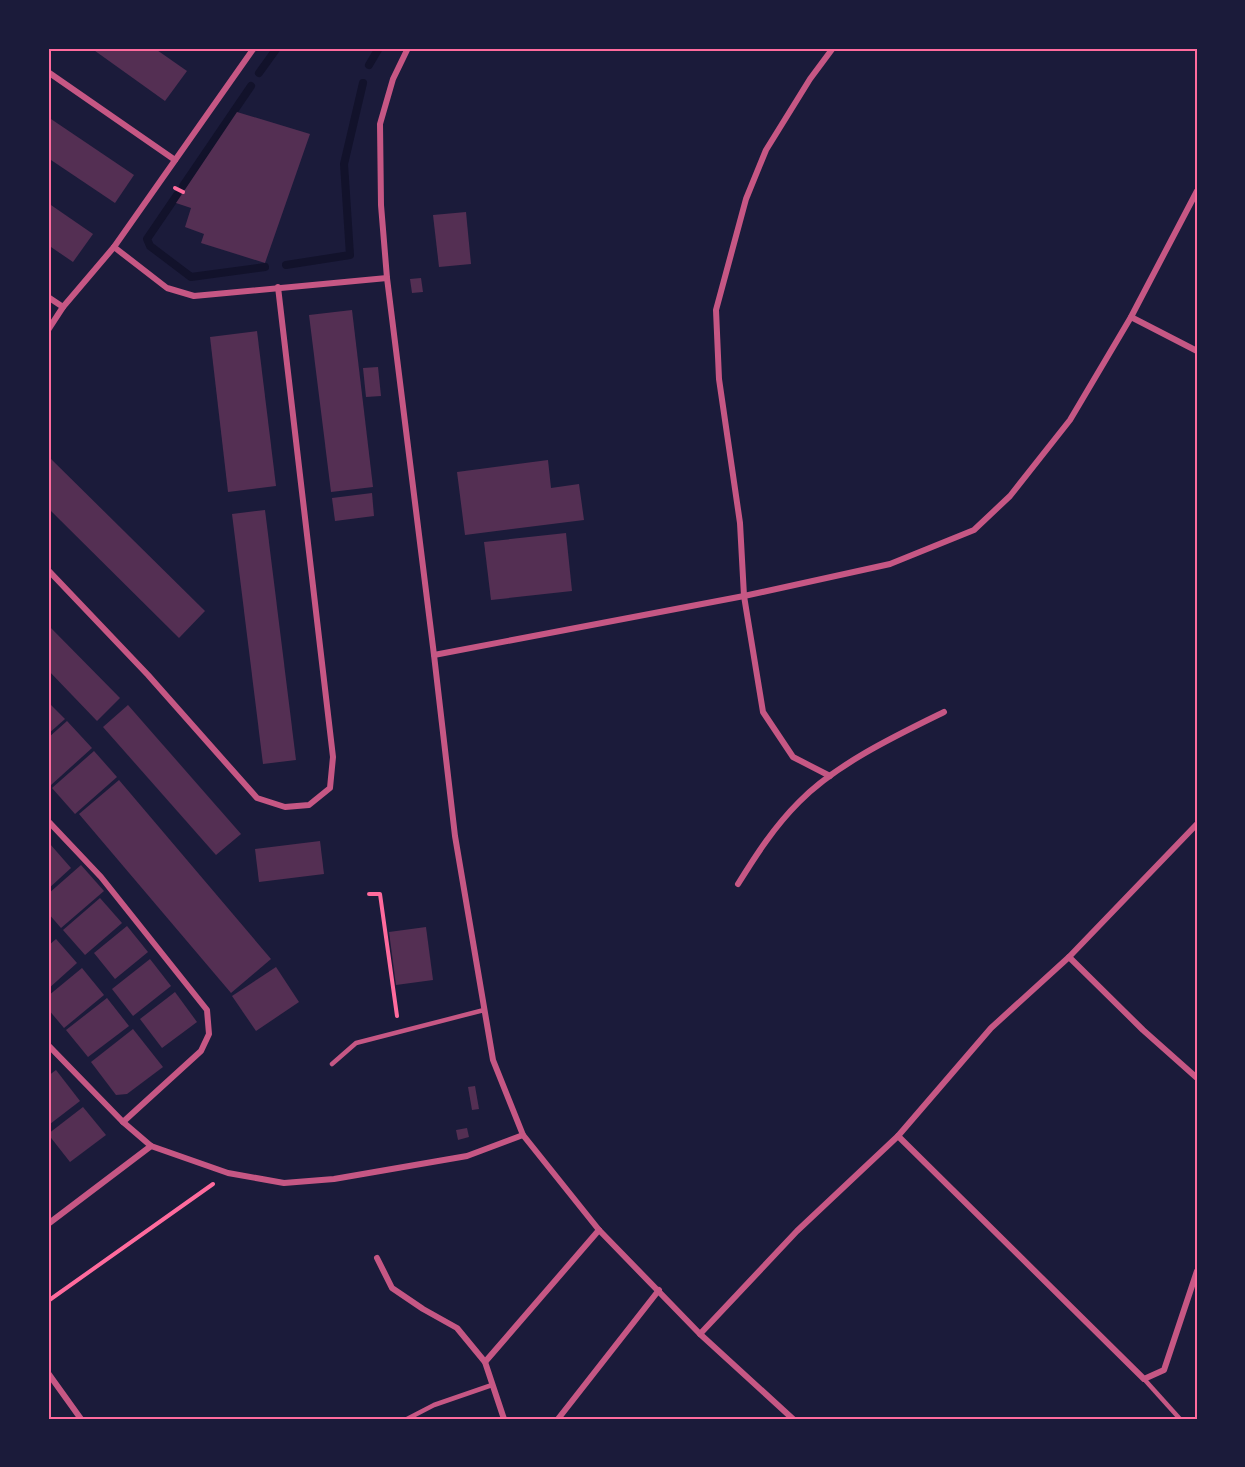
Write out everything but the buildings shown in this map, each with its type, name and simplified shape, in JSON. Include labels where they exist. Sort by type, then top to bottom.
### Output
[{"type":"street","points":[[48,330],[63,307],[114,247],[254,48]]},
{"type":"street","points":[[408,48],[393,79],[380,124],[381,205],[387,278],[455,836],[493,1059],[524,1135],[598,1230],[700,1334],[793,1419]]},
{"type":"street","points":[[830,776],[793,757],[763,712],[744,596],[740,523],[719,379],[716,310],[746,200],[765,150],[810,79],[833,48]]},
{"type":"street","points":[[48,72],[175,160]]},
{"type":"street","points":[[434,655],[744,596],[890,564],[974,530],[1010,496],[1070,420],[1131,317],[1197,191]]},
{"type":"street","points":[[114,247],[167,288],[195,296],[387,278]]},
{"type":"street","points":[[48,570],[148,675],[257,798],[285,807],[309,805],[330,788],[333,756],[278,287]]},
{"type":"street","points":[[48,297],[63,307]]},
{"type":"street","points":[[1131,317],[1197,351]]},
{"type":"street","points":[[738,884],[771,834],[799,801],[830,776],[905,731],[945,712]]},
{"type":"street","points":[[48,821],[101,877],[207,1010],[209,1034],[201,1051],[123,1122]]},
{"type":"street","points":[[700,1334],[797,1231],[898,1137],[991,1028],[1069,957],[1197,824]]},
{"type":"street","points":[[1069,957],[1143,1030],[1197,1078]]},
{"type":"street","points":[[48,1045],[123,1122],[152,1146],[228,1173],[284,1183],[334,1179],[467,1156],[524,1135]]},
{"type":"street","points":[[48,1058],[55,1053]]},
{"type":"street","points":[[898,1137],[1144,1379],[1164,1370],[1197,1270]]},
{"type":"street","points":[[48,1224],[152,1146]]},
{"type":"street","points":[[485,1362],[598,1230]]},
{"type":"street","points":[[377,1258],[392,1288],[456,1328],[485,1362],[504,1419]]},
{"type":"street","points":[[558,1419],[658,1290]]},
{"type":"street","points":[[48,1373],[81,1419]]},
{"type":"lane","points":[[332,1064],[356,1042],[484,1010]]},
{"type":"lane","points":[[1144,1379],[1180,1419]]},
{"type":"lane","points":[[407,1419],[434,1405],[492,1385]]},
{"type":"path","points":[[369,894],[380,894],[399,1031]]},
{"type":"path","points":[[48,1301],[228,1173]]},
{"type":"waterway","points":[[259,73],[277,48]]},
{"type":"waterway","points":[[369,65],[379,48]]},
{"type":"waterway","points":[[286,265],[350,255],[344,164],[363,83]]},
{"type":"waterway","points":[[183,186],[251,86]]},
{"type":"waterway","points":[[177,195],[147,239],[150,246],[191,277],[265,267]]}]
